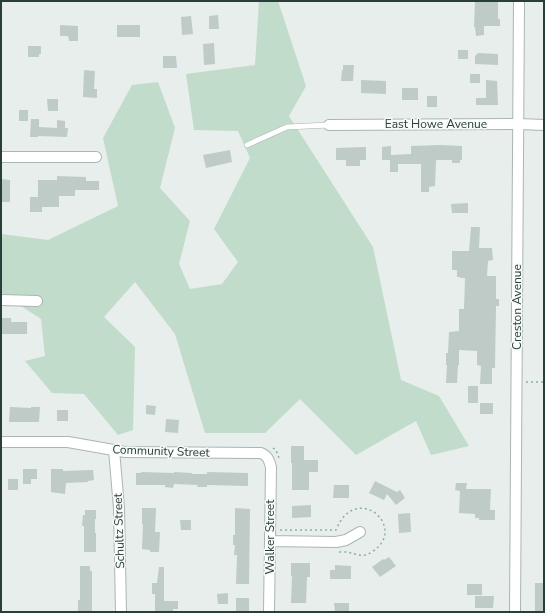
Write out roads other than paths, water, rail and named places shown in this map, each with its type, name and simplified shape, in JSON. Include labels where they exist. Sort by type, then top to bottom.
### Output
[{"type":"street","name":"Creston Avenue","points":[[515,612],[519,1]]},
{"type":"street","name":"East Howe Avenue","points":[[329,125],[544,125]]},
{"type":"street","points":[[1,157],[96,157]]},
{"type":"street","points":[[1,300],[37,301]]},
{"type":"street","name":"Community Street","points":[[1,442],[68,442],[126,452],[261,453],[267,456],[270,462]]},
{"type":"street","name":"Schultz Street","points":[[114,450],[119,508],[121,612]]},
{"type":"street","name":"Walker Street","points":[[269,612],[270,462]]},
{"type":"street","points":[[270,541],[336,542],[346,540],[360,532]]},
{"type":"lane","points":[[247,145],[287,127],[329,125]]}]
